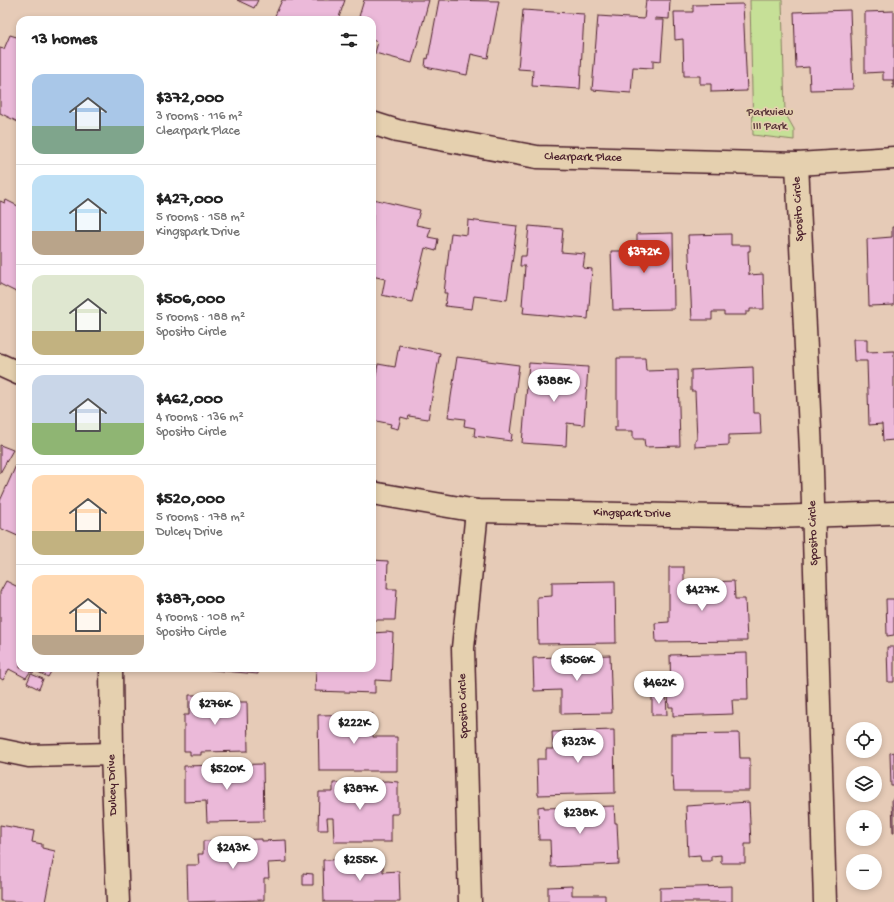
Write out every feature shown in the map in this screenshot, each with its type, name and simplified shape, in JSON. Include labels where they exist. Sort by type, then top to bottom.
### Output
[{"type":"street","name":"Clearpark Place","points":[[376,124],[397,131],[537,157],[797,164],[894,158]]},
{"type":"street","name":"Sposito Circle","points":[[797,164],[814,516],[825,902]]},
{"type":"street","points":[[0,366],[16,372]]},
{"type":"street","name":"Kingspark Drive","points":[[376,494],[477,512],[773,517],[894,513]]},
{"type":"street","name":"Sposito Circle","points":[[470,902],[463,648],[477,512]]},
{"type":"street","name":"Dulcey Drive","points":[[111,672],[112,754],[118,902]]},
{"type":"street","points":[[0,750],[28,756],[112,754]]},
{"type":"green space","name":"Parkview III Park","points":[[750,0],[782,0],[785,113],[794,129],[794,140],[753,135]]},
{"type":"building","points":[[237,0],[258,0],[254,8]]},
{"type":"building","points":[[282,0],[345,0],[339,16],[275,16]]},
{"type":"building","points":[[364,0],[429,0],[412,63],[376,53],[378,42],[376,41],[376,16],[359,16]]},
{"type":"building","points":[[439,0],[499,1],[488,58],[471,54],[467,75],[425,67],[426,58],[428,59]]},
{"type":"building","points":[[646,0],[670,0],[669,19],[655,18],[655,20],[664,20],[661,61],[653,60],[653,68],[633,67],[631,93],[592,90],[598,16],[644,19]]},
{"type":"building","points":[[743,4],[747,91],[711,92],[711,84],[700,84],[700,76],[684,76],[683,39],[675,40],[674,12],[693,12],[693,5]]},
{"type":"building","points":[[523,10],[584,14],[580,89],[532,86],[533,70],[518,69]]},
{"type":"building","points":[[850,10],[853,89],[810,90],[809,67],[796,68],[794,12]]},
{"type":"building","points":[[894,11],[893,88],[893,80],[883,80],[883,72],[865,73],[865,12]]},
{"type":"building","points":[[10,35],[16,37],[16,121],[0,113],[0,48],[4,49]]},
{"type":"building","points":[[6,200],[16,205],[16,292],[0,284],[0,201],[5,203]]},
{"type":"building","points":[[376,200],[420,210],[416,225],[431,228],[428,237],[438,239],[436,251],[425,248],[412,302],[382,295],[385,279],[376,277]]},
{"type":"building","points":[[468,220],[517,226],[507,300],[474,296],[472,309],[445,306],[447,293],[444,293],[451,233],[467,235]]},
{"type":"building","points":[[529,226],[563,229],[561,252],[585,254],[583,268],[592,269],[588,319],[523,313],[524,306],[522,306],[525,266],[520,266],[521,256],[526,256]]},
{"type":"building","points":[[892,227],[894,227],[894,305],[869,306],[867,239],[892,237]]},
{"type":"building","points":[[673,233],[674,309],[613,310],[611,251],[628,251],[628,243],[637,243],[637,234]]},
{"type":"building","points":[[731,234],[731,245],[750,245],[750,251],[748,251],[749,275],[763,274],[764,309],[750,309],[750,312],[746,312],[746,315],[724,315],[724,312],[712,312],[712,320],[692,320],[688,235]]},
{"type":"building","points":[[853,339],[867,339],[867,352],[894,351],[894,440],[883,441],[882,424],[869,425],[867,361],[854,361]]},
{"type":"building","points":[[399,345],[440,353],[428,419],[409,416],[408,419],[401,417],[398,429],[390,427],[391,424],[376,421],[376,375],[378,364],[395,367]]},
{"type":"building","points":[[457,357],[519,365],[510,433],[512,434],[511,441],[474,436],[475,428],[464,426],[465,419],[448,417]]},
{"type":"building","points":[[617,358],[645,358],[646,371],[678,370],[680,446],[645,447],[644,439],[633,439],[633,431],[615,431],[615,427],[617,427]]},
{"type":"building","points":[[529,363],[588,367],[584,425],[567,423],[566,446],[522,443]]},
{"type":"building","points":[[753,367],[754,413],[760,413],[761,434],[729,435],[729,445],[695,447],[695,440],[697,440],[695,391],[691,391],[691,370]]},
{"type":"building","points":[[0,445],[13,450],[0,473]]},
{"type":"building","points":[[16,465],[16,535],[0,528],[0,501]]},
{"type":"building","points":[[376,560],[388,561],[387,589],[397,589],[395,620],[376,620]]},
{"type":"building","points":[[669,567],[684,567],[684,583],[734,581],[735,599],[745,599],[747,641],[656,642],[655,623],[669,622]]},
{"type":"building","points":[[6,581],[16,586],[16,672],[30,672],[26,678],[9,669],[3,680],[0,678],[0,592]]},
{"type":"building","points":[[615,581],[616,643],[538,644],[537,597],[552,596],[552,582]]},
{"type":"building","points":[[886,599],[894,599],[894,635],[887,636]]},
{"type":"building","points":[[376,633],[393,633],[391,681],[375,680],[375,693],[315,691],[316,672],[376,672]]},
{"type":"building","points":[[887,647],[894,647],[894,682],[888,682]]},
{"type":"building","points":[[747,653],[748,700],[732,700],[733,714],[673,716],[673,707],[669,707],[668,695],[671,695],[670,655]]},
{"type":"building","points":[[610,655],[612,713],[561,714],[561,690],[534,691],[533,658]]},
{"type":"building","points":[[38,672],[51,672],[48,677]]},
{"type":"building","points":[[235,672],[258,672],[258,674]]},
{"type":"building","points":[[31,674],[43,679],[39,689],[27,683]]},
{"type":"building","points":[[189,695],[214,695],[214,702],[247,702],[248,751],[201,752],[201,755],[190,755],[190,751],[184,751],[184,715],[189,715]]},
{"type":"building","points":[[652,695],[666,695],[667,715],[652,715]]},
{"type":"building","points":[[373,714],[373,737],[397,737],[397,771],[319,771],[318,715]]},
{"type":"building","points":[[614,730],[615,793],[538,795],[537,759],[546,759],[546,749],[553,749],[552,732]]},
{"type":"building","points":[[739,733],[740,758],[750,758],[750,791],[674,791],[673,776],[671,777],[671,734]]},
{"type":"building","points":[[894,752],[894,786],[891,786],[890,753]]},
{"type":"building","points":[[263,764],[264,821],[207,822],[206,801],[184,802],[184,766]]},
{"type":"building","points":[[398,782],[398,814],[391,814],[391,842],[334,842],[333,818],[327,818],[328,830],[318,830],[319,792],[333,792],[333,783]]},
{"type":"building","points":[[892,799],[894,799],[894,833],[893,833]]},
{"type":"building","points":[[749,802],[751,844],[745,844],[745,863],[721,863],[721,855],[711,856],[711,861],[701,861],[700,855],[688,856],[686,806]]},
{"type":"building","points":[[544,806],[544,808],[614,806],[615,823],[617,823],[619,864],[551,867],[550,840],[539,840],[538,807]]},
{"type":"building","points":[[0,825],[34,831],[32,842],[42,844],[42,848],[55,851],[45,902],[0,901]]},
{"type":"building","points":[[262,839],[262,841],[286,840],[287,862],[268,863],[269,878],[264,878],[264,900],[188,902],[187,865],[199,865],[198,854],[203,854],[203,841]]},
{"type":"building","points":[[383,859],[383,872],[399,871],[400,902],[324,902],[323,860]]},
{"type":"building","points":[[303,873],[313,874],[313,885],[303,885]]},
{"type":"building","points":[[572,886],[572,895],[605,895],[605,902],[548,902],[548,887]]},
{"type":"building","points":[[732,886],[732,902],[660,902],[660,888]]}]
